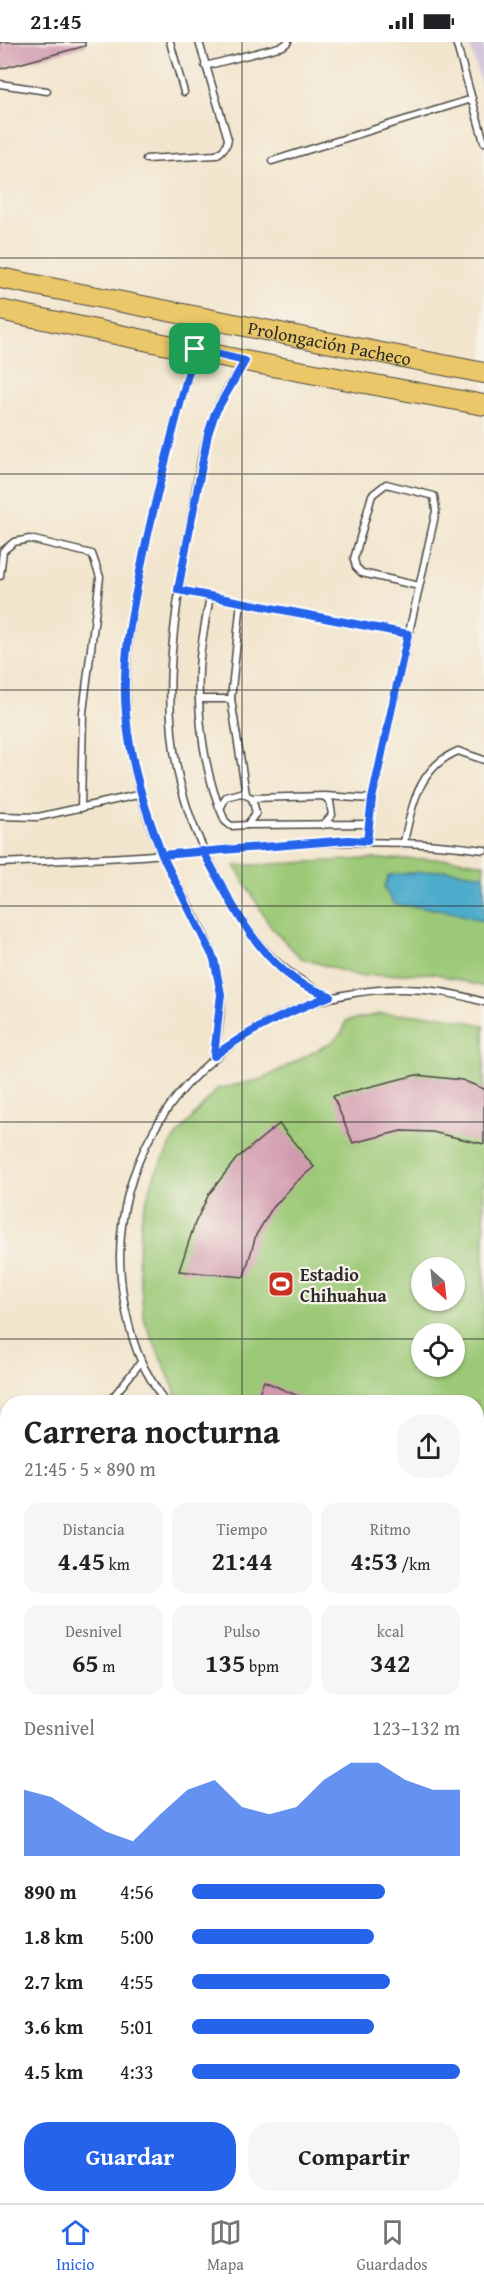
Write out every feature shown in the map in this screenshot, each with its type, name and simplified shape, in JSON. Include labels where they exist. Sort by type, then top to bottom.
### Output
[{"type":"main road","name":"Prolongación Pacheco","points":[[0,278],[484,373]]},
{"type":"main road","name":"Prolongación Pacheco","points":[[0,310],[245,361],[484,405]]},
{"type":"lane","points":[[170,42],[184,92]]},
{"type":"lane","points":[[146,159],[216,155],[223,151],[228,139],[199,42]]},
{"type":"lane","points":[[205,66],[283,46],[288,42]]},
{"type":"lane","points":[[456,42],[484,142]]},
{"type":"lane","points":[[0,84],[47,91]]},
{"type":"lane","points":[[272,161],[472,99]]},
{"type":"lane","points":[[204,318],[164,460],[130,616],[125,667],[126,714],[141,794],[162,855],[214,959],[221,994],[214,1056]]},
{"type":"lane","points":[[245,361],[215,413],[208,434],[178,590],[170,681],[173,736],[183,796],[203,851],[232,904],[277,964],[300,982],[330,996]]},
{"type":"lane","points":[[367,841],[372,799],[419,586],[437,502],[434,496],[386,484],[372,495],[354,559],[356,567],[363,573],[419,586]]},
{"type":"lane","points":[[0,576],[3,551],[14,542],[30,539],[92,554],[97,563],[100,577],[84,712],[81,808]]},
{"type":"lane","points":[[178,590],[408,634]]},
{"type":"lane","points":[[210,596],[199,668],[199,699],[209,771],[225,821],[231,826],[369,824]]},
{"type":"lane","points":[[241,602],[231,699],[246,794]]},
{"type":"lane","points":[[199,699],[231,699]]},
{"type":"lane","points":[[404,842],[413,804],[426,774],[458,751],[484,760]]},
{"type":"lane","points":[[0,816],[38,817],[141,794]]},
{"type":"lane","points":[[221,807],[231,794],[246,794],[252,798],[325,796],[372,799]]},
{"type":"lane","points":[[323,825],[332,815],[330,802],[325,796]]},
{"type":"lane","points":[[247,825],[256,813],[252,798]]},
{"type":"lane","points":[[0,862],[162,855],[367,841],[404,842],[484,850]]},
{"type":"lane","points":[[160,1395],[141,1362],[124,1301],[120,1257],[123,1217],[130,1183],[143,1151],[161,1119],[214,1056],[282,1014],[330,996],[378,990],[414,990],[450,993],[484,1002]]},
{"type":"lane","points":[[115,1395],[141,1362]]},
{"type":"shaded area","points":[[469,42],[484,42],[484,94]]},
{"type":"green space","points":[[366,859],[453,859],[484,864],[484,987],[433,973],[359,976],[301,958],[270,926],[235,866]]},
{"type":"green space","name":"Estadio Chihuahua","points":[[380,1014],[437,1015],[484,1025],[484,1395],[177,1395],[144,1320],[138,1258],[142,1213],[155,1174],[174,1139],[217,1089],[263,1079],[332,1042],[343,1031],[346,1021]]},
{"type":"water","points":[[445,870],[484,875],[484,921],[443,910],[393,904],[384,887],[389,875]]},
{"type":"building","points":[[0,42],[85,42],[85,46],[0,69]]},
{"type":"building","points":[[416,1075],[462,1080],[484,1089],[484,1144],[432,1132],[401,1131],[353,1143],[333,1096]]},
{"type":"building","points":[[279,1124],[314,1167],[295,1183],[271,1210],[256,1235],[244,1277],[179,1271],[195,1223],[209,1194],[236,1159]]},
{"type":"building","points":[[264,1381],[295,1395],[258,1395]]},
{"type":"place","name":"Estadio Chihuahua","points":[[281,1284]]},
{"type":"route","points":[[195,349],[164,460],[130,616],[125,667],[126,714],[135,772],[162,855],[203,851],[232,904],[256,939],[277,964],[300,982],[330,996],[282,1014],[247,1032],[214,1056],[221,994],[214,959],[162,855],[203,851],[348,840],[367,841],[372,799],[408,634],[178,590],[208,434],[215,413],[245,361],[195,349]]}]
